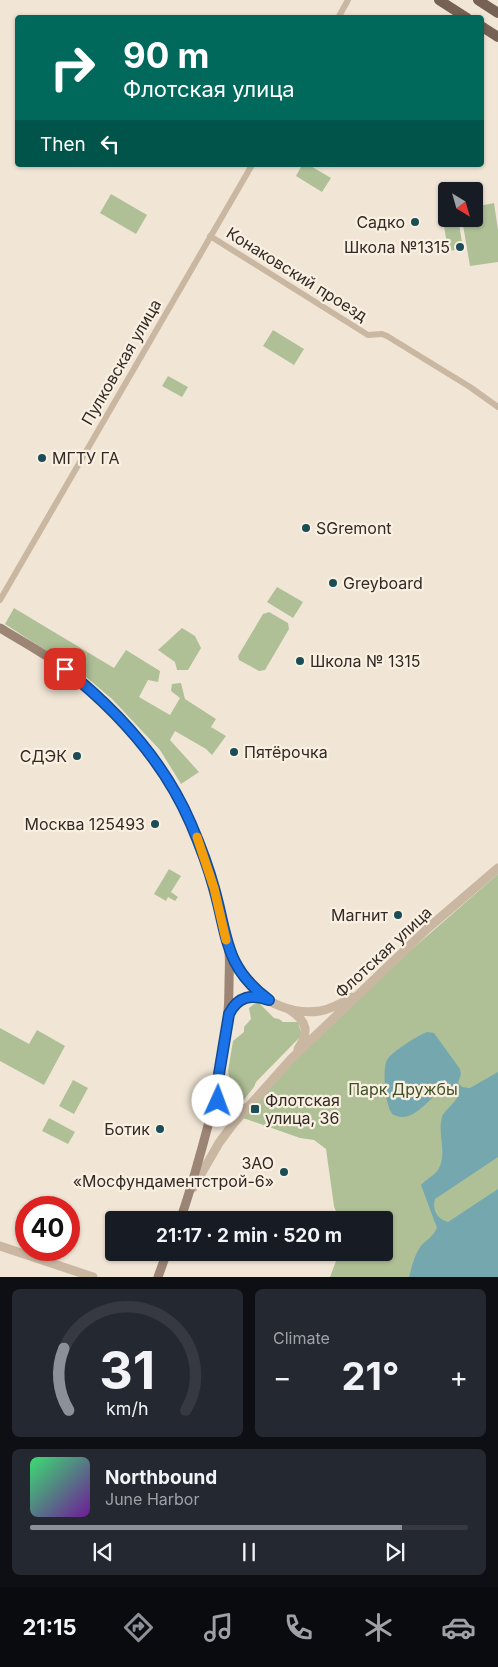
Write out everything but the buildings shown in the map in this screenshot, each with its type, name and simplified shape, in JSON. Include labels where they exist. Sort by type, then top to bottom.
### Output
[{"type":"main road","points":[[439,0],[462,15]]},
{"type":"main road","points":[[478,0],[498,13]]},
{"type":"main road","points":[[484,28],[498,37]]},
{"type":"main road","points":[[0,628],[40,652],[84,684],[123,721],[150,753],[169,780],[205,858],[229,951],[229,1014],[216,1092],[189,1197]]},
{"type":"main road","name":"Флотская улица","points":[[184,1211],[189,1197]]},
{"type":"main road","points":[[158,1277],[164,1261]]},
{"type":"street","points":[[340,15],[348,0]]},
{"type":"street","name":"Пулковская улица","points":[[0,600],[251,167]]},
{"type":"street","name":"Конаковский проезд","points":[[210,236],[368,334],[387,336],[470,387],[498,407]]},
{"type":"street","name":"Флотская улица","points":[[189,1197],[219,1143],[247,1106],[291,1059],[432,925],[498,868]]},
{"type":"street","points":[[229,951],[247,982],[269,1000]]},
{"type":"street","points":[[229,1014],[232,1006],[243,998],[251,996],[258,996],[288,1009],[306,1012],[320,1011],[333,1007],[357,995]]},
{"type":"street","name":"Флотская улица","points":[[288,1009],[302,1020],[306,1033],[291,1059]]},
{"type":"street","points":[[216,1092],[222,1105],[230,1111],[236,1112],[247,1106]]},
{"type":"street","points":[[0,1246],[93,1277]]},
{"type":"green space","points":[[301,167],[312,167],[331,178],[322,192],[296,176]]},
{"type":"green space","points":[[111,194],[147,215],[136,234],[100,213]]},
{"type":"green space","points":[[494,203],[498,230],[498,262],[470,266],[464,228],[483,227],[483,205]]},
{"type":"green space","points":[[444,228],[460,228],[463,249],[448,251]]},
{"type":"green space","points":[[273,330],[304,349],[294,365],[263,346]]},
{"type":"green space","points":[[168,376],[188,387],[182,397],[162,386]]},
{"type":"green space","points":[[277,587],[303,602],[293,618],[267,602]]},
{"type":"green space","points":[[14,608],[114,668],[126,650],[160,671],[158,682],[148,680],[139,697],[170,715],[180,698],[171,691],[172,684],[181,683],[185,699],[216,719],[211,727],[226,736],[212,755],[206,749],[175,731],[170,740],[199,772],[181,784],[160,750],[112,699],[85,676],[5,624]]},
{"type":"green space","points":[[269,612],[288,623],[289,629],[265,670],[259,671],[239,660],[238,656],[263,614]]},
{"type":"green space","points":[[182,628],[195,636],[201,648],[188,670],[177,670],[175,662],[158,650]]},
{"type":"green space","points":[[169,869],[181,876],[171,892],[178,897],[175,901],[168,897],[166,901],[154,894]]},
{"type":"green space","name":"Парк Дружбы","points":[[498,874],[498,1277],[330,1277],[336,1261],[393,1261],[393,1211],[336,1211],[326,1149],[314,1140],[300,1138],[243,1118],[281,1074],[395,964]]},
{"type":"green space","points":[[259,1003],[274,1018],[283,1022],[298,1022],[301,1032],[300,1037],[256,1082],[242,1102],[231,1085],[228,1071],[233,1041],[244,1032],[244,1027],[251,1019],[249,1008]]},
{"type":"green space","points":[[0,1028],[29,1044],[37,1030],[65,1046],[44,1085],[0,1061]]},
{"type":"green space","points":[[73,1080],[88,1088],[74,1114],[59,1106]]},
{"type":"green space","points":[[49,1118],[75,1132],[68,1144],[42,1131]]},
{"type":"water","points":[[427,1032],[434,1033],[460,1069],[461,1074],[458,1083],[462,1087],[470,1088],[498,1072],[498,1157],[435,1199],[434,1207],[436,1214],[448,1222],[498,1189],[498,1277],[409,1277],[419,1250],[437,1228],[421,1185],[438,1170],[441,1164],[442,1117],[459,1094],[455,1087],[449,1086],[442,1089],[412,1114],[403,1117],[394,1115],[388,1106],[385,1089],[385,1064],[394,1053]]},
{"type":"slow traffic","points":[[197,837],[214,888],[226,940]]},
{"type":"place","name":"Садко","points":[[415,222]]},
{"type":"place","name":"Школа №1315","points":[[460,247]]},
{"type":"place","name":"МГТУ ГА","points":[[42,458]]},
{"type":"place","name":"SGremont","points":[[306,528]]},
{"type":"place","name":"Greyboard","points":[[333,583]]},
{"type":"place","name":"Школа № 1315","points":[[300,661]]},
{"type":"place","name":"Пятёрочка","points":[[234,752]]},
{"type":"place","name":"СДЭК","points":[[77,756]]},
{"type":"place","name":"Москва 125493","points":[[155,824]]},
{"type":"place","name":"Магнит","points":[[398,915]]},
{"type":"place","name":"Флотская улица, 36","points":[[255,1109]]},
{"type":"place","name":"Ботик","points":[[160,1129]]},
{"type":"place","name":"ЗАО «Мосфундаментстрой-6»","points":[[284,1172]]},
{"type":"route","points":[[65,669],[84,684],[123,721],[142,742],[169,780],[205,858],[222,917],[229,951],[247,982],[269,1000],[258,996],[251,996],[243,998],[232,1006],[216,1092],[218,1101]]}]
